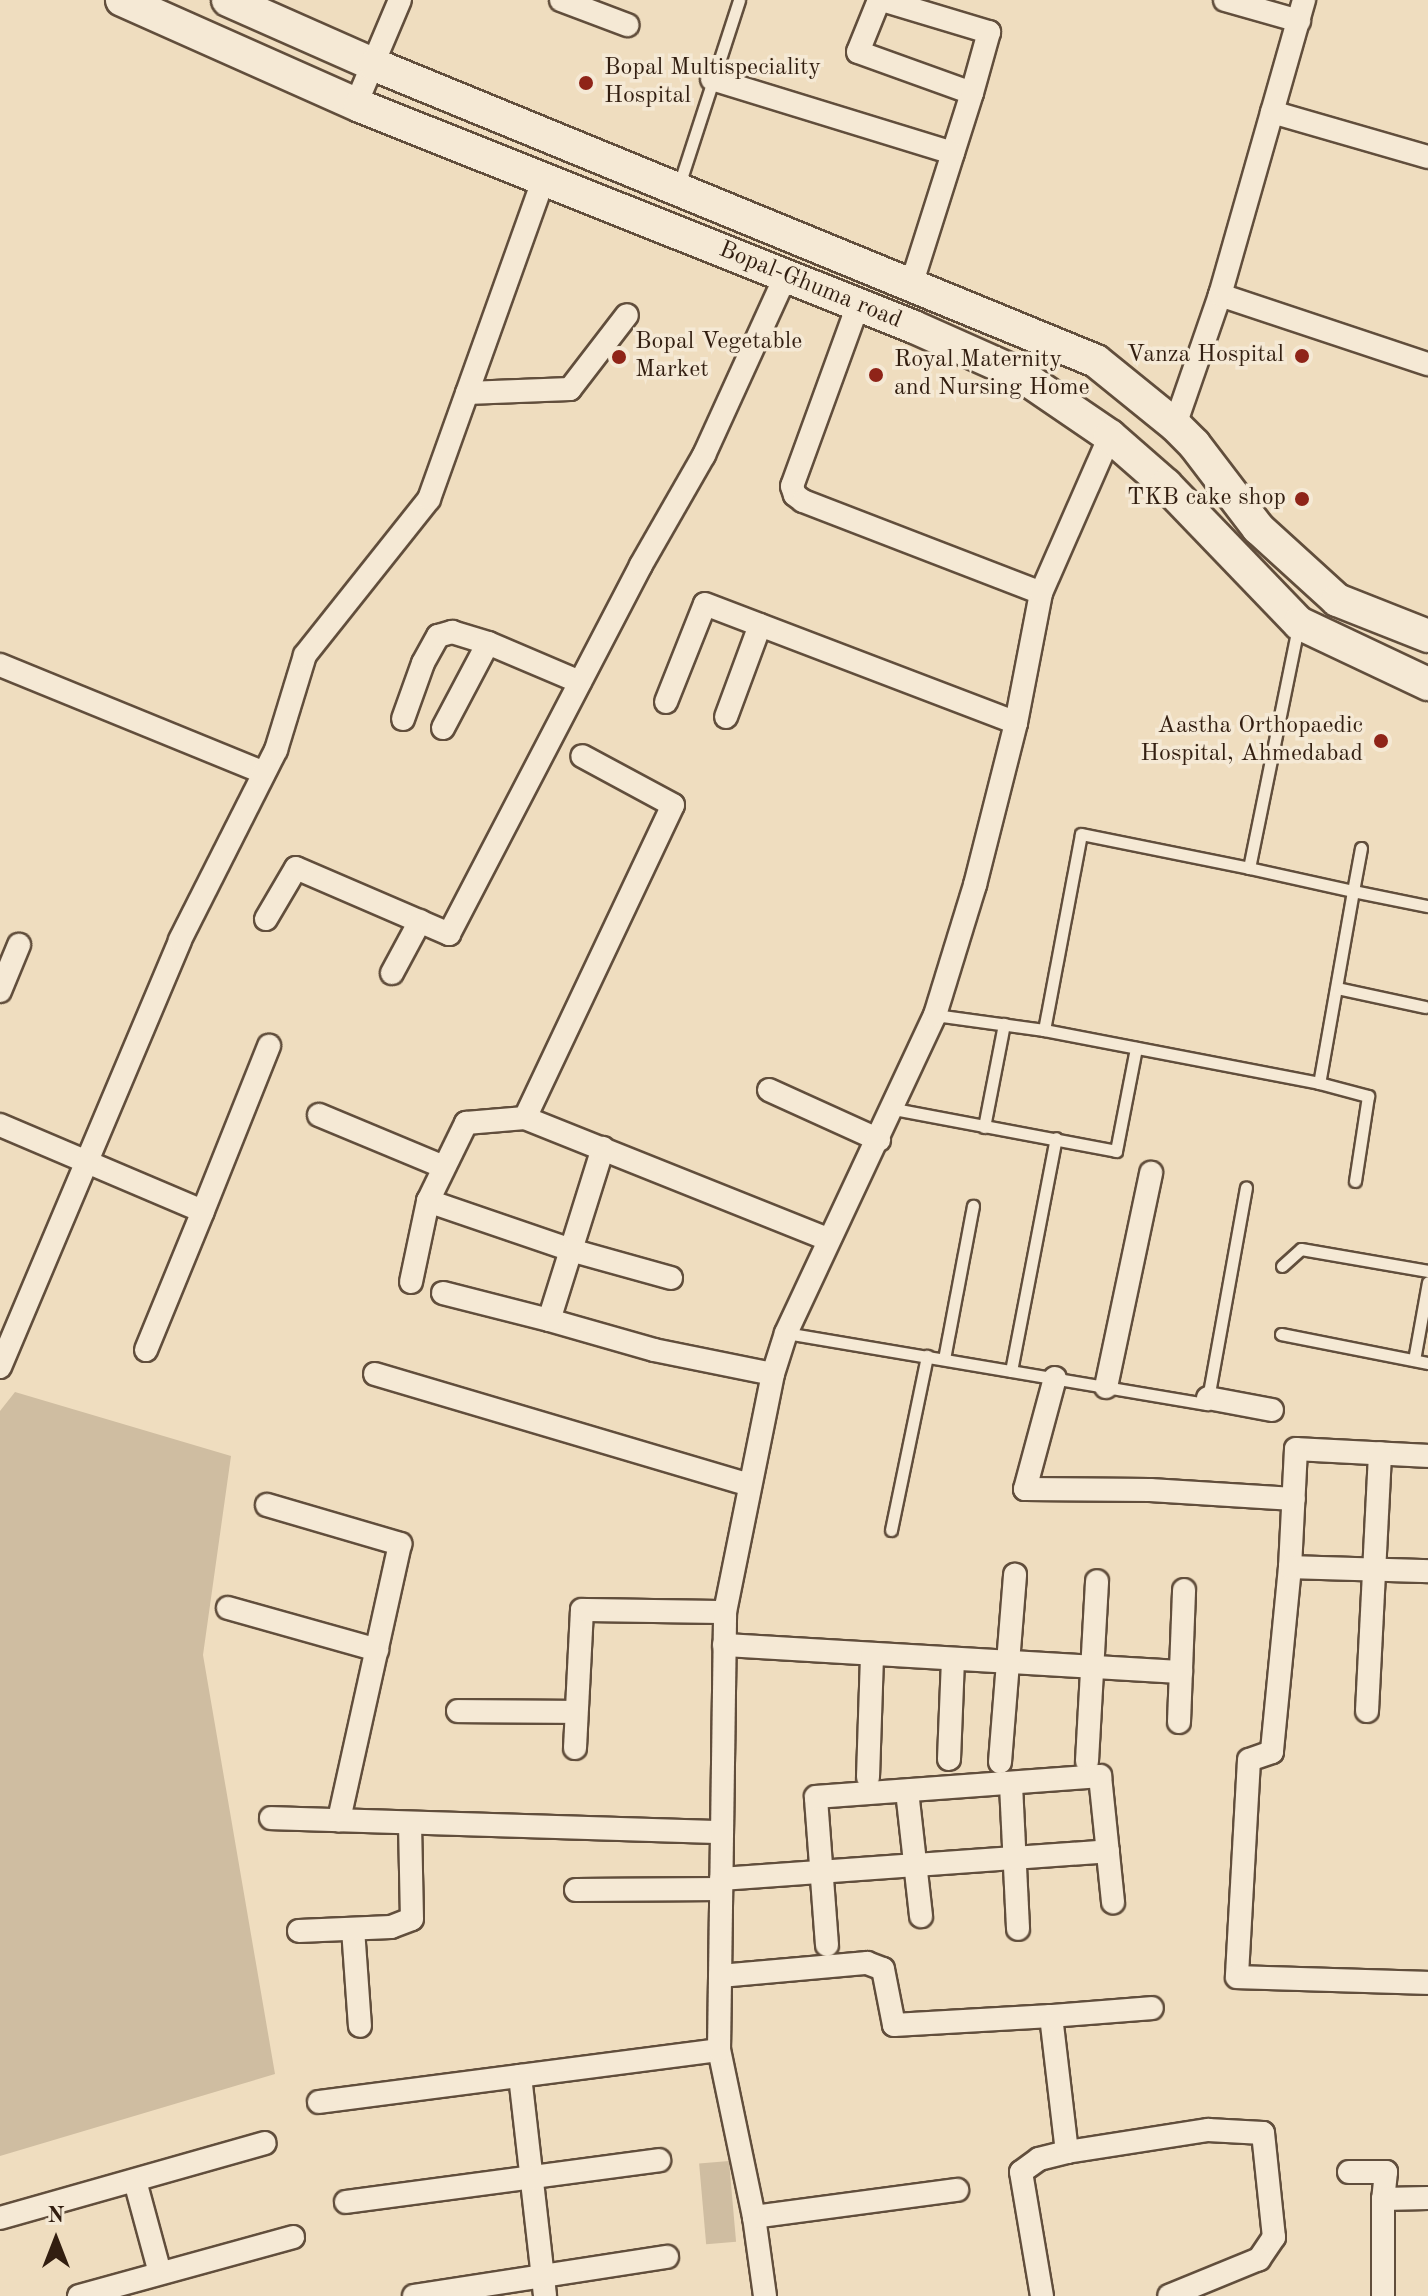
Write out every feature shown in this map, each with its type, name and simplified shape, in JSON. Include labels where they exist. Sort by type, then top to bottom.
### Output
[{"type":"street","name":"Bopal-Ghuma road","points":[[122,0],[356,104],[858,305],[1019,374],[1110,436],[1166,485],[1299,623],[1428,684]]},
{"type":"street","points":[[228,0],[375,65],[1096,361],[1175,425],[1194,444],[1258,528],[1337,600],[1428,636]]},
{"type":"street","points":[[356,104],[400,0]]},
{"type":"street","points":[[561,0],[627,25]]},
{"type":"street","points":[[911,285],[972,93],[989,32],[880,0],[858,52],[972,93]]},
{"type":"street","points":[[1175,425],[1220,295],[1302,10],[1225,0]]},
{"type":"street","points":[[712,79],[953,153]]},
{"type":"street","points":[[1272,112],[1428,157]]},
{"type":"street","points":[[0,1367],[180,940],[276,750],[305,655],[429,499],[544,178]]},
{"type":"street","points":[[266,919],[296,868],[449,934],[580,682],[704,455],[785,277]]},
{"type":"street","points":[[1220,295],[1428,364]]},
{"type":"street","points":[[858,305],[792,486],[795,495],[803,501],[1041,593]]},
{"type":"street","points":[[467,393],[570,389],[627,315]]},
{"type":"street","points":[[765,2296],[754,2217],[719,2050],[725,1612],[749,1485],[773,1374],[786,1333],[827,1239],[894,1109],[935,1015],[975,885],[1016,723],[1041,593],[1110,436],[1144,400]]},
{"type":"street","points":[[666,702],[705,604],[1016,723]]},
{"type":"street","points":[[726,717],[760,625]]},
{"type":"street","points":[[403,719],[423,663],[438,636],[452,632],[488,643],[580,682]]},
{"type":"street","points":[[443,728],[488,643]]},
{"type":"street","points":[[0,665],[264,773]]},
{"type":"street","points":[[525,1118],[673,805],[582,756]]},
{"type":"street","points":[[392,973],[420,921]]},
{"type":"street","points":[[0,991],[19,945]]},
{"type":"street","points":[[146,1350],[269,1046]]},
{"type":"street","points":[[769,1090],[879,1140]]},
{"type":"street","points":[[319,1115],[444,1167]]},
{"type":"street","points":[[411,1282],[428,1201],[466,1123],[525,1118],[827,1239]]},
{"type":"street","points":[[0,1125],[203,1211]]},
{"type":"street","points":[[549,1320],[603,1148]]},
{"type":"street","points":[[1106,1387],[1151,1173]]},
{"type":"street","points":[[428,1201],[571,1250],[671,1278]]},
{"type":"street","points":[[443,1293],[654,1350],[773,1374]]},
{"type":"street","points":[[375,1374],[749,1485]]},
{"type":"street","points":[[1055,1378],[1025,1489],[1150,1490],[1294,1499]]},
{"type":"street","points":[[1208,1398],[1272,1410]]},
{"type":"street","points":[[1428,1456],[1296,1449],[1290,1567],[1272,1752],[1249,1760],[1237,1977],[1428,1983]]},
{"type":"street","points":[[1367,1711],[1380,1453]]},
{"type":"street","points":[[267,1505],[400,1544],[339,1820]]},
{"type":"street","points":[[1290,1567],[1428,1571]]},
{"type":"street","points":[[1000,1762],[1015,1575]]},
{"type":"street","points":[[1087,1761],[1097,1581]]},
{"type":"street","points":[[1179,1722],[1184,1590]]},
{"type":"street","points":[[228,1608],[377,1650]]},
{"type":"street","points":[[575,1748],[582,1610],[725,1612]]},
{"type":"street","points":[[724,1645],[1181,1672]]},
{"type":"street","points":[[868,1777],[872,1654]]},
{"type":"street","points":[[949,1759],[953,1659]]},
{"type":"street","points":[[458,1711],[575,1712]]},
{"type":"street","points":[[827,1945],[816,1797],[1011,1785],[1100,1776],[1113,1902]]},
{"type":"street","points":[[1011,1785],[1018,1929]]},
{"type":"street","points":[[907,1791],[921,1916]]},
{"type":"street","points":[[271,1818],[721,1832]]},
{"type":"street","points":[[299,1931],[391,1927],[412,1919],[410,1823]]},
{"type":"street","points":[[576,1890],[721,1884],[823,1872],[1108,1851]]},
{"type":"street","points":[[353,1929],[360,2026]]},
{"type":"street","points":[[720,1976],[867,1963],[883,1969],[894,2025],[1152,2008]]},
{"type":"street","points":[[1051,2016],[1067,2152]]},
{"type":"street","points":[[319,2102],[719,2050]]},
{"type":"street","points":[[520,2076],[544,2286]]},
{"type":"street","points":[[1042,2296],[1021,2172],[1039,2159],[1067,2152],[1208,2130],[1263,2133],[1274,2237],[1259,2259],[1169,2296]]},
{"type":"street","points":[[0,2218],[265,2143]]},
{"type":"street","points":[[346,2202],[659,2160]]},
{"type":"street","points":[[1349,2172],[1386,2172],[1383,2296]]},
{"type":"street","points":[[135,2181],[160,2273]]},
{"type":"street","points":[[754,2217],[957,2190]]},
{"type":"street","points":[[1383,2199],[1428,2198]]},
{"type":"street","points":[[79,2296],[293,2237]]},
{"type":"street","points":[[414,2296],[544,2286],[667,2257]]},
{"type":"lane","points":[[677,189],[739,0]]},
{"type":"lane","points":[[1249,868],[1299,623]]},
{"type":"lane","points":[[1044,1030],[1081,834],[1427,906]]},
{"type":"lane","points":[[1319,1083],[1361,848]]},
{"type":"lane","points":[[1337,988],[1425,1007]]},
{"type":"lane","points":[[935,1015],[1044,1030],[1319,1083],[1368,1096],[1355,1181]]},
{"type":"lane","points":[[984,1127],[1004,1024]]},
{"type":"lane","points":[[894,1109],[1116,1151],[1136,1048]]},
{"type":"lane","points":[[1011,1371],[1056,1138]]},
{"type":"lane","points":[[786,1333],[1207,1404],[1246,1187]]},
{"type":"lane","points":[[944,1359],[973,1206]]},
{"type":"lane","points":[[1282,1266],[1301,1249],[1428,1271]]},
{"type":"lane","points":[[1414,1360],[1428,1282]]},
{"type":"lane","points":[[1281,1334],[1428,1363]]},
{"type":"lane","points":[[891,1530],[927,1356]]},
{"type":"shaded area","points":[[15,1392],[231,1456],[203,1655],[275,2074],[0,2156],[0,1411]]},
{"type":"shaded area","points":[[729,2161],[736,2242],[706,2244],[699,2164]]},
{"type":"place","name":"Bopal Multispeciality Hospital","points":[[586,83]]},
{"type":"place","name":"Vanza Hospital","points":[[1302,356]]},
{"type":"place","name":"Bopal Vegetable Market","points":[[619,357]]},
{"type":"place","name":"Royal Maternity and Nursing Home","points":[[876,375]]},
{"type":"place","name":"TKB cake shop","points":[[1302,499]]},
{"type":"place","name":"Aastha Orthopaedic Hospital, Ahmedabad","points":[[1381,741]]}]
